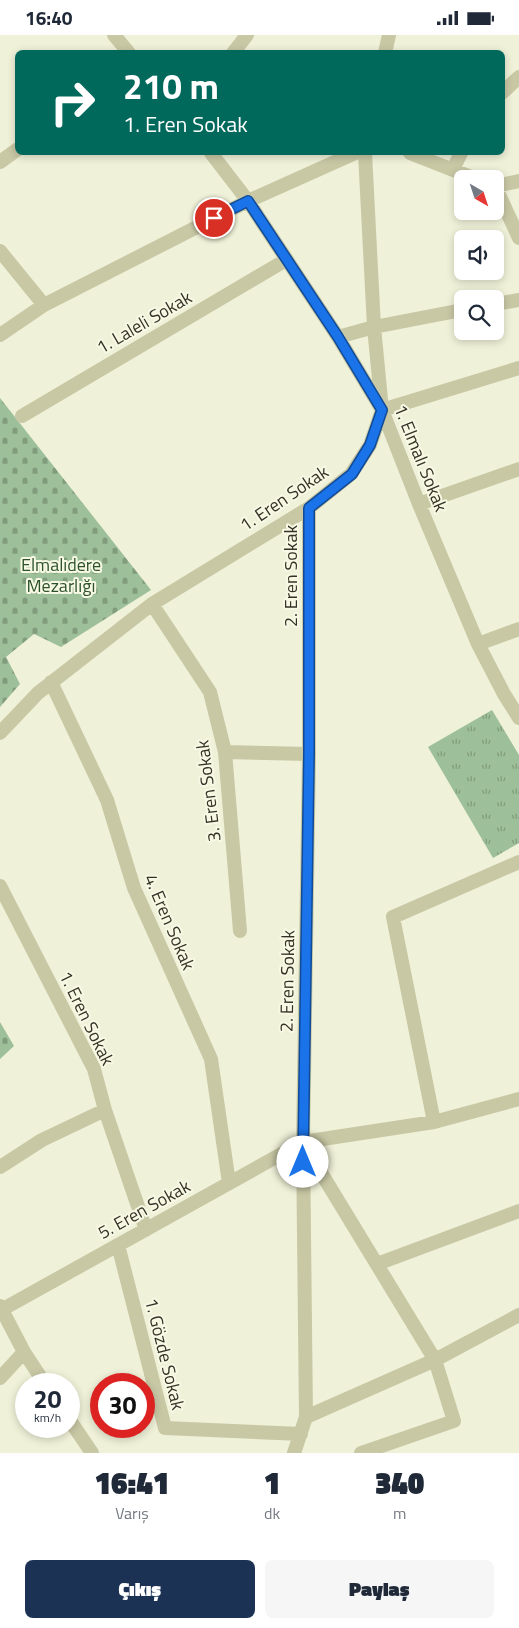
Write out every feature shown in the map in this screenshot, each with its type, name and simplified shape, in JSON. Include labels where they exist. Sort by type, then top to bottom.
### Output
[{"type":"street","points":[[235,50],[247,35]]},
{"type":"street","points":[[386,50],[389,35]]},
{"type":"street","points":[[505,90],[519,77]]},
{"type":"street","points":[[0,162],[15,151]]},
{"type":"street","name":"1. Elmalı Sokak","points":[[213,155],[248,201],[338,337],[382,410],[478,644],[519,719]]},
{"type":"street","points":[[0,335],[44,305],[248,201],[352,155]]},
{"type":"street","name":"1. Eren Sokak","points":[[0,733],[38,693],[152,604],[309,508],[352,474],[370,445],[382,410],[374,327],[365,155]]},
{"type":"street","points":[[415,155],[452,169],[460,155]]},
{"type":"street","points":[[504,184],[519,181]]},
{"type":"street","points":[[504,206],[519,238]]},
{"type":"street","points":[[0,251],[44,305]]},
{"type":"street","name":"1. Laleli Sokak","points":[[22,416],[286,260]]},
{"type":"street","points":[[504,302],[519,300]]},
{"type":"street","points":[[338,337],[374,327],[454,312]]},
{"type":"street","points":[[382,410],[519,368]]},
{"type":"street","points":[[419,504],[519,469]]},
{"type":"street","name":"2. Eren Sokak","points":[[294,1453],[302,1434],[306,1417],[303,1143],[309,754],[309,508]]},
{"type":"street","name":"3. Eren Sokak","points":[[152,604],[210,692],[225,751],[240,931]]},
{"type":"street","points":[[478,644],[519,629]]},
{"type":"street","name":"4. Eren Sokak","points":[[51,682],[107,800],[134,888],[211,1059],[229,1183]]},
{"type":"street","points":[[225,751],[309,754]]},
{"type":"street","points":[[434,1122],[393,917],[519,862]]},
{"type":"street","name":"1. Eren Sokak","points":[[0,886],[94,1069],[105,1110],[146,1230]]},
{"type":"street","name":"5. Eren Sokak","points":[[1,1307],[146,1230],[303,1143],[434,1122],[519,1099]]},
{"type":"street","points":[[0,1167],[42,1140],[105,1110]]},
{"type":"street","points":[[303,1143],[435,1360],[454,1421],[361,1453]]},
{"type":"street","points":[[377,1264],[519,1211]]},
{"type":"street","name":"1. Gözde Sokak","points":[[118,1245],[165,1428],[302,1434]]},
{"type":"street","points":[[1,1307],[24,1352],[38,1373]]},
{"type":"street","points":[[306,1417],[435,1360],[519,1315]]},
{"type":"street","points":[[0,1378],[24,1352]]},
{"type":"street","points":[[80,1435],[92,1453]]},
{"type":"green space","name":"Elmalıdere Mezarlığı","points":[[0,398],[151,590],[61,647],[34,634],[6,657],[20,684],[0,707]]},
{"type":"green space","points":[[492,710],[519,755],[519,843],[493,858],[428,747]]},
{"type":"green space","points":[[0,1022],[14,1046],[0,1059]]},
{"type":"route","points":[[214,218],[248,201],[338,337],[382,410],[370,445],[352,474],[309,508],[309,754],[303,1162]]}]
